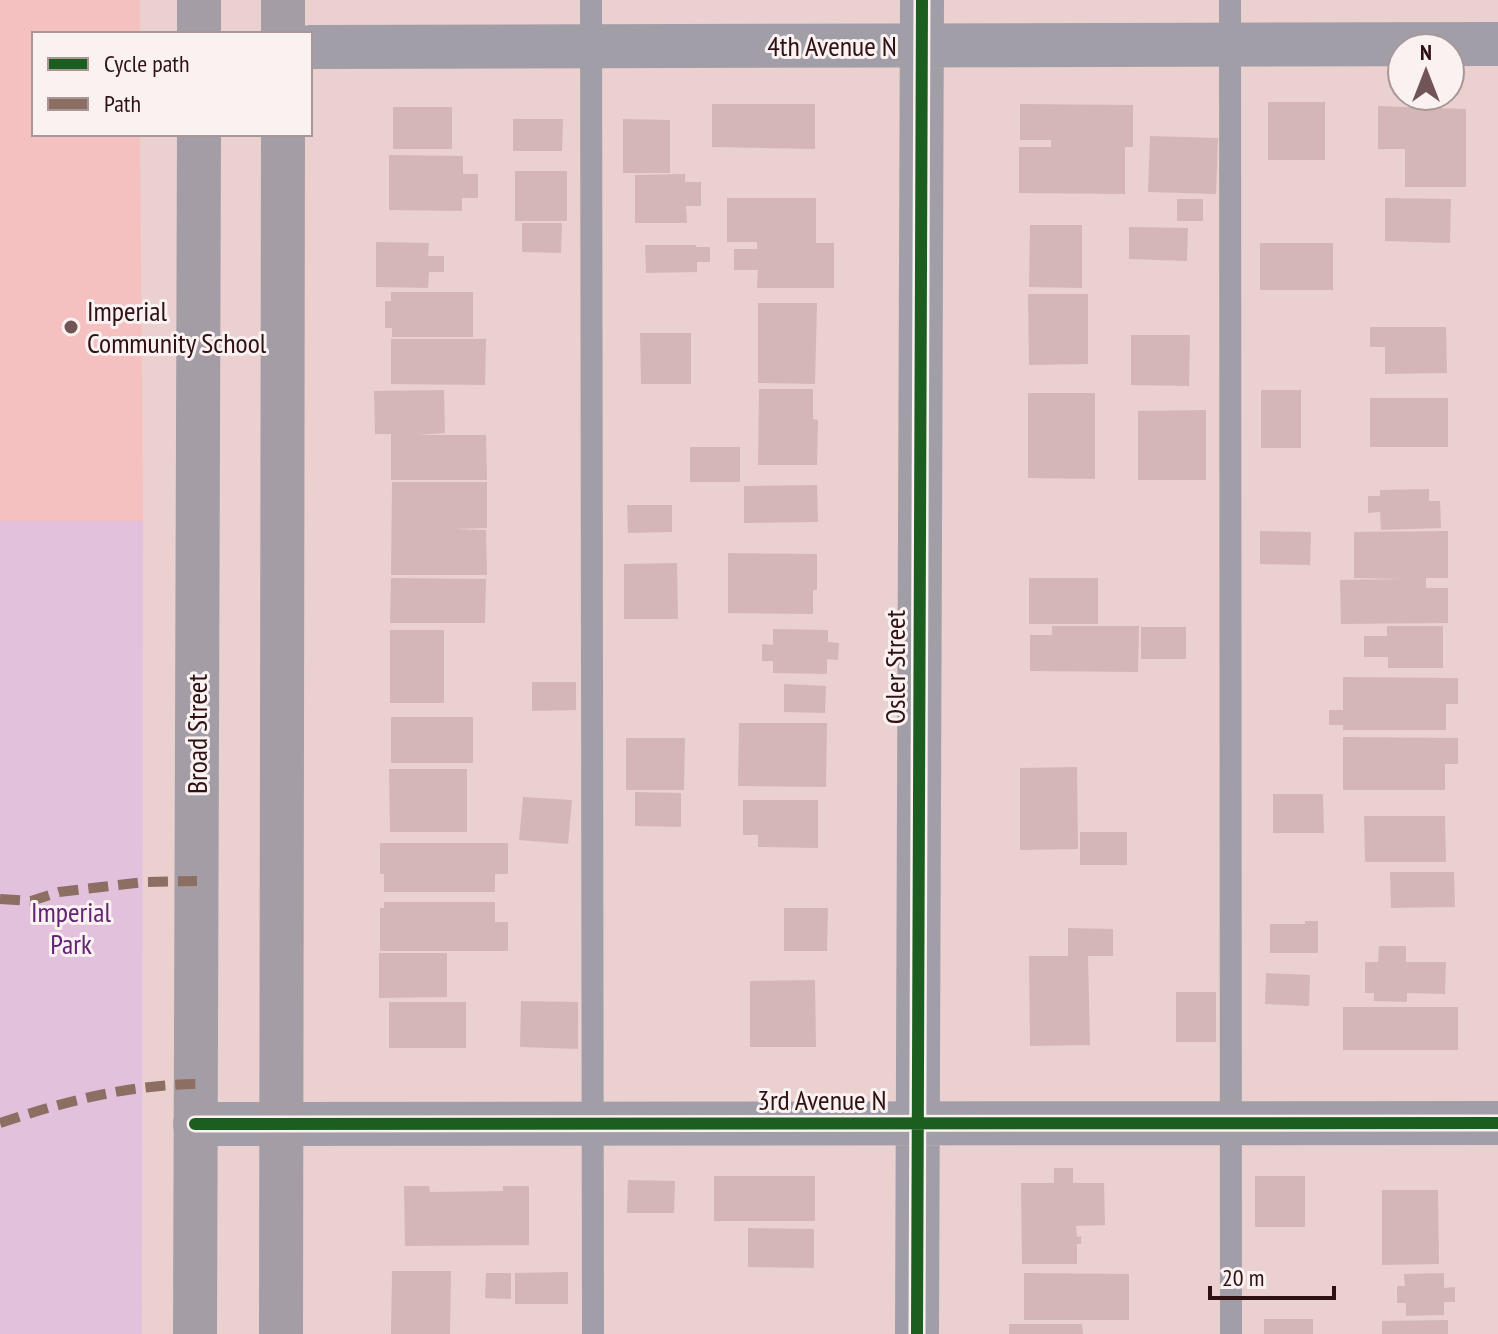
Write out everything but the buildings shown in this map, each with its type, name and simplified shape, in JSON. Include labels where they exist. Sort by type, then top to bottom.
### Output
[{"type":"main road","points":[[199,0],[199,32]]},
{"type":"main road","points":[[283,0],[283,32]]},
{"type":"main road","name":"Broad Street","points":[[195,1334],[199,136]]},
{"type":"main road","points":[[281,1334],[283,136]]},
{"type":"street","name":"Osler Street","points":[[917,1334],[922,0]]},
{"type":"street","name":"4th Avenue N","points":[[312,47],[1498,44]]},
{"type":"street","name":"3rd Avenue N","points":[[195,1124],[1498,1123]]},
{"type":"lane","points":[[591,0],[593,1334]]},
{"type":"lane","points":[[1230,0],[1231,1334]]},
{"type":"shaded area","name":"Imperial Community School","points":[[0,0],[140,0],[140,32],[32,32],[32,136],[140,136],[143,521],[0,521]]},
{"type":"green space","name":"Imperial Park","points":[[0,521],[143,521],[142,1334],[0,1334]]},
{"type":"marked path","points":[[0,899],[31,901],[59,892],[144,882],[197,881]]},
{"type":"marked path","points":[[0,1123],[97,1096],[146,1087],[196,1084]]},
{"type":"cycle path","points":[[917,1334],[922,0]]},
{"type":"cycle path","points":[[195,1124],[1498,1123]]},
{"type":"place","name":"Imperial Community School","points":[[71,327]]}]
